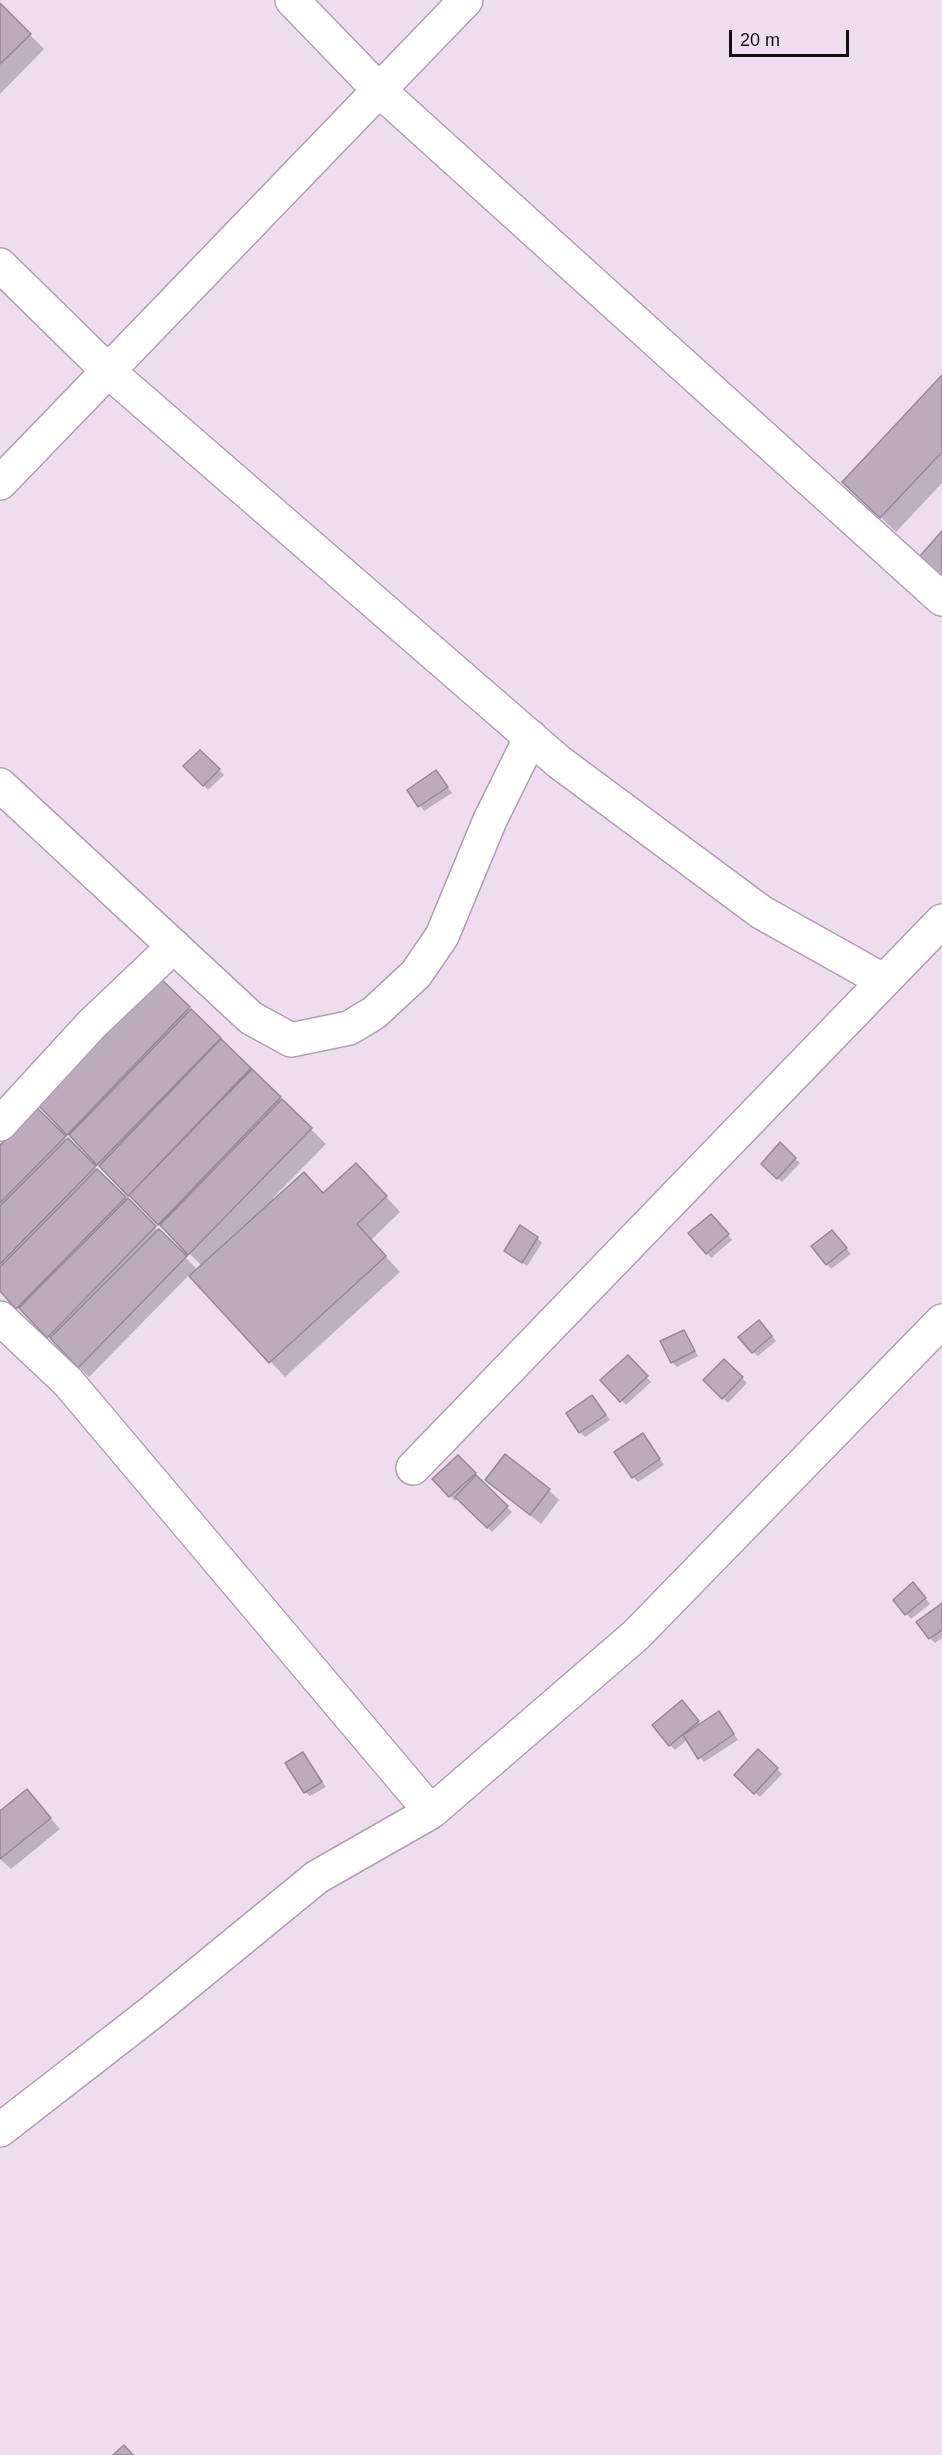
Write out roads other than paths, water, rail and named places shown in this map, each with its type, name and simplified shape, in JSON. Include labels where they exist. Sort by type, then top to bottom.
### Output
[{"type":"street","points":[[292,0],[380,90],[942,599]]},
{"type":"street","points":[[0,483],[466,0]]},
{"type":"street","points":[[0,265],[108,371],[559,762],[761,912],[884,981]]},
{"type":"street","points":[[0,785],[251,1018],[291,1040],[349,1028],[374,1013],[416,975],[442,936],[490,820],[531,737]]},
{"type":"street","points":[[414,1468],[942,921]]},
{"type":"street","points":[[0,1125],[92,1024],[174,946]]},
{"type":"street","points":[[0,1318],[68,1382],[431,1812]]},
{"type":"street","points":[[0,2130],[152,2012],[317,1877],[431,1812],[636,1635],[942,1321]]}]
